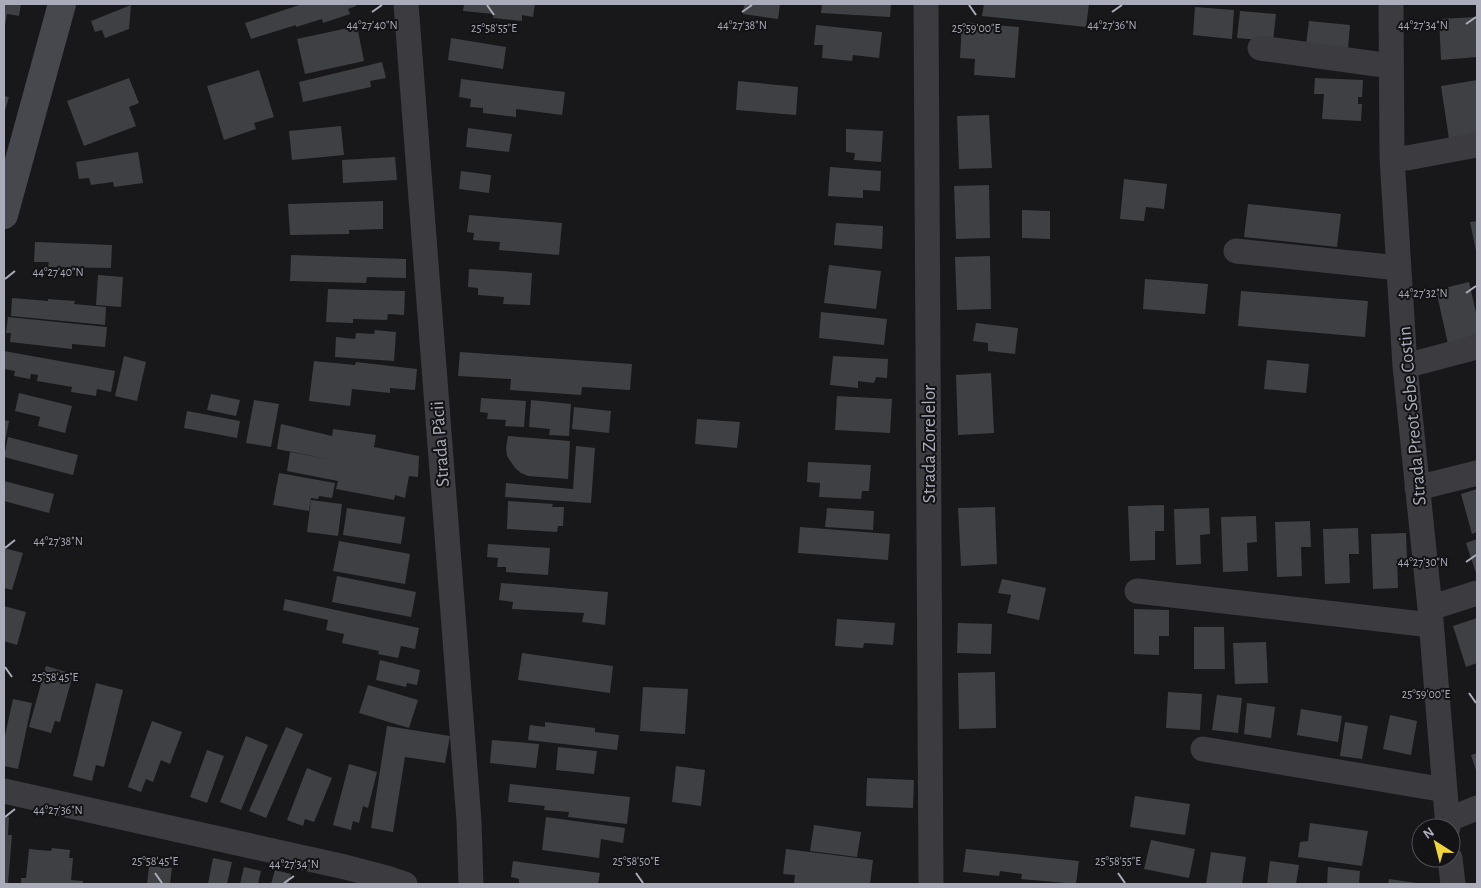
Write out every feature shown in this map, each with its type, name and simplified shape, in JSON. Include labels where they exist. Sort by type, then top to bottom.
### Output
[{"type":"street","points":[[4,215],[62,4]]},
{"type":"street","name":"Strada Păcii","points":[[406,4],[469,821],[471,884]]},
{"type":"street","name":"Strada Zorelelor","points":[[926,4],[931,884]]},
{"type":"street","name":"Strada Preot Sebe Costin","points":[[1391,4],[1392,158],[1405,366],[1447,818]]},
{"type":"street","points":[[1260,48],[1391,66]]},
{"type":"street","points":[[1392,158],[1407,158],[1477,145]]},
{"type":"street","points":[[1236,251],[1399,268]]},
{"type":"street","points":[[1405,366],[1477,347]]},
{"type":"street","points":[[1417,488],[1477,474]]},
{"type":"street","points":[[1137,591],[1430,617],[1477,593]]},
{"type":"street","points":[[1203,749],[1445,790]]},
{"type":"street","points":[[4,791],[345,867],[405,884]]},
{"type":"street","points":[[1459,818],[1477,808]]},
{"type":"street","points":[[1451,868],[1452,884]]},
{"type":"building","points":[[4,4],[21,4],[19,16],[7,14],[5,25]]},
{"type":"building","points":[[302,4],[355,4],[356,6],[348,9],[350,14],[323,23],[322,19],[251,39],[245,23]]},
{"type":"building","points":[[464,4],[535,4],[533,17],[522,15],[522,21],[493,18],[494,14],[463,11]]},
{"type":"building","points":[[744,4],[780,4],[778,19],[743,14]]},
{"type":"building","points":[[822,4],[891,4],[890,17],[821,13]]},
{"type":"building","points":[[984,4],[1089,4],[1086,27],[982,16]]},
{"type":"building","points":[[131,5],[129,29],[105,38],[102,30],[95,32],[91,21]]},
{"type":"building","points":[[1195,7],[1234,10],[1232,39],[1193,35]]},
{"type":"building","points":[[1240,11],[1276,14],[1273,41],[1237,38]]},
{"type":"building","points":[[1477,17],[1477,57],[1441,60],[1439,19]]},
{"type":"building","points":[[1309,21],[1350,25],[1348,48],[1306,45]]},
{"type":"building","points":[[962,22],[1019,27],[1015,78],[974,75],[975,59],[960,58]]},
{"type":"building","points":[[816,25],[882,32],[879,58],[853,55],[852,61],[822,58],[823,45],[814,45]]},
{"type":"building","points":[[357,26],[364,61],[305,74],[297,39]]},
{"type":"building","points":[[451,38],[506,47],[503,69],[448,60]]},
{"type":"building","points":[[382,62],[386,78],[370,81],[371,87],[303,102],[299,82]]},
{"type":"building","points":[[259,70],[274,117],[254,123],[256,129],[224,140],[207,86]]},
{"type":"building","points":[[129,78],[139,103],[129,107],[136,126],[84,146],[67,101]]},
{"type":"building","points":[[1315,78],[1363,80],[1362,97],[1358,97],[1358,104],[1362,104],[1361,121],[1322,119],[1324,94],[1314,94]]},
{"type":"building","points":[[461,79],[565,92],[562,115],[516,109],[516,117],[483,113],[483,108],[470,107],[471,99],[459,97]]},
{"type":"building","points":[[1477,80],[1477,134],[1449,139],[1441,86]]},
{"type":"building","points":[[738,81],[798,87],[796,115],[736,110]]},
{"type":"building","points":[[4,96],[9,97],[4,114]]},
{"type":"building","points":[[989,115],[992,168],[959,169],[957,116]]},
{"type":"building","points":[[341,126],[344,155],[292,160],[289,131]]},
{"type":"building","points":[[468,128],[512,134],[509,152],[466,147]]},
{"type":"building","points":[[846,129],[883,131],[881,162],[854,160],[855,153],[846,152]]},
{"type":"building","points":[[138,152],[143,183],[114,187],[113,182],[91,185],[89,178],[79,179],[76,162]]},
{"type":"building","points":[[395,157],[397,180],[343,183],[342,160]]},
{"type":"building","points":[[830,167],[881,171],[880,191],[863,190],[863,198],[828,196]]},
{"type":"building","points":[[461,171],[491,175],[489,193],[459,189]]},
{"type":"building","points":[[1124,179],[1167,184],[1164,209],[1146,207],[1144,221],[1120,219]]},
{"type":"building","points":[[989,185],[990,238],[956,239],[954,186]]},
{"type":"building","points":[[383,201],[383,229],[349,230],[349,234],[290,235],[288,204]]},
{"type":"building","points":[[1248,204],[1341,214],[1337,247],[1244,237]]},
{"type":"building","points":[[1022,210],[1050,211],[1050,239],[1022,238]]},
{"type":"building","points":[[469,215],[562,223],[559,255],[499,250],[500,242],[473,240],[474,233],[467,232]]},
{"type":"building","points":[[1477,221],[1477,251],[1476,251],[1470,222]]},
{"type":"building","points":[[836,223],[883,226],[882,249],[834,245]]},
{"type":"building","points":[[35,242],[112,245],[111,268],[48,267],[49,262],[34,262]]},
{"type":"building","points":[[291,255],[406,259],[406,278],[367,277],[366,283],[290,281]]},
{"type":"building","points":[[990,256],[991,309],[957,310],[955,257]]},
{"type":"building","points":[[829,265],[881,271],[876,309],[824,303]]},
{"type":"building","points":[[469,269],[532,273],[530,305],[503,304],[504,297],[478,295],[478,288],[468,287]]},
{"type":"building","points":[[98,275],[123,277],[121,307],[96,305]]},
{"type":"building","points":[[1145,279],[1208,284],[1205,314],[1143,309]]},
{"type":"building","points":[[1469,282],[1477,317],[1477,337],[1448,344],[1436,290]]},
{"type":"building","points":[[328,289],[405,291],[404,315],[388,314],[387,320],[353,319],[353,323],[326,322]]},
{"type":"building","points":[[1241,291],[1368,301],[1365,337],[1238,326]]},
{"type":"building","points":[[12,298],[75,301],[74,304],[106,307],[105,325],[11,316]]},
{"type":"building","points":[[821,312],[887,319],[884,345],[819,338]]},
{"type":"building","points":[[8,317],[107,327],[105,347],[72,344],[72,349],[10,342],[11,333],[6,333]]},
{"type":"building","points":[[976,323],[1018,328],[1015,354],[988,351],[988,343],[973,341]]},
{"type":"building","points":[[375,330],[396,332],[394,361],[335,357],[336,337],[355,339],[356,333],[374,334]]},
{"type":"building","points":[[4,351],[115,371],[111,392],[97,389],[96,396],[71,392],[72,387],[37,381],[38,375],[31,374],[30,379],[14,376],[15,371],[4,369]]},
{"type":"building","points":[[460,352],[632,364],[630,390],[582,387],[581,395],[510,390],[511,379],[458,376]]},
{"type":"building","points":[[124,356],[146,362],[137,401],[115,396]]},
{"type":"building","points":[[833,356],[888,359],[887,378],[876,377],[874,383],[858,381],[858,388],[830,385]]},
{"type":"building","points":[[1267,360],[1309,364],[1306,393],[1264,389]]},
{"type":"building","points":[[314,361],[355,365],[356,362],[417,369],[415,390],[390,388],[390,393],[352,389],[350,406],[309,401]]},
{"type":"building","points":[[991,373],[994,433],[958,435],[956,375]]},
{"type":"building","points":[[19,393],[72,406],[65,433],[38,426],[40,417],[15,411]]},
{"type":"building","points":[[211,394],[240,400],[236,416],[207,410]]},
{"type":"building","points":[[837,396],[892,399],[890,433],[835,430]]},
{"type":"building","points":[[481,398],[526,401],[524,427],[505,426],[506,420],[487,419],[488,413],[480,412]]},
{"type":"building","points":[[254,400],[279,404],[271,447],[246,443]]},
{"type":"building","points":[[531,400],[571,404],[569,436],[549,435],[550,429],[529,427]]},
{"type":"building","points":[[574,407],[611,411],[609,433],[572,429]]},
{"type":"building","points":[[187,411],[240,421],[237,438],[184,428]]},
{"type":"building","points":[[697,419],[740,422],[737,448],[695,444]]},
{"type":"building","points":[[4,420],[9,421],[5,442],[4,442]]},
{"type":"building","points":[[281,424],[332,436],[333,429],[376,435],[374,447],[419,456],[418,477],[409,476],[405,498],[395,495],[394,500],[336,489],[338,481],[287,471],[290,452],[333,460],[277,449]]},
{"type":"building","points":[[508,436],[570,441],[568,479],[528,476],[521,473],[507,456]]},
{"type":"building","points":[[8,437],[78,455],[73,475],[4,457]]},
{"type":"building","points":[[576,446],[595,448],[591,503],[505,497],[506,483],[573,489]]},
{"type":"building","points":[[808,462],[871,465],[869,491],[862,491],[861,499],[819,497],[820,483],[807,482]]},
{"type":"building","points":[[279,473],[335,483],[332,498],[319,496],[318,499],[311,498],[309,511],[273,505]]},
{"type":"building","points":[[4,481],[54,494],[49,513],[4,501]]},
{"type":"building","points":[[1477,489],[1477,532],[1472,534],[1461,494]]},
{"type":"building","points":[[311,500],[342,504],[338,536],[307,532]]},
{"type":"building","points":[[508,501],[553,504],[552,507],[564,507],[563,526],[558,526],[557,532],[507,529]]},
{"type":"building","points":[[1164,505],[1164,531],[1155,531],[1155,560],[1130,561],[1128,506]]},
{"type":"building","points":[[995,507],[997,564],[961,566],[958,508]]},
{"type":"building","points":[[347,508],[405,517],[401,544],[343,535]]},
{"type":"building","points":[[827,508],[874,511],[873,530],[825,527]]},
{"type":"building","points":[[1209,508],[1210,534],[1200,535],[1201,564],[1176,565],[1174,509]]},
{"type":"building","points":[[1256,516],[1257,542],[1247,543],[1248,571],[1223,572],[1221,517]]},
{"type":"building","points":[[1310,521],[1311,547],[1301,547],[1302,576],[1277,577],[1275,522]]},
{"type":"building","points":[[800,527],[890,534],[888,560],[798,553]]},
{"type":"building","points":[[1358,528],[1359,554],[1349,554],[1350,583],[1325,584],[1323,529]]},
{"type":"building","points":[[1406,533],[1407,559],[1397,559],[1398,588],[1373,589],[1371,534]]},
{"type":"building","points":[[1477,539],[1477,576],[1466,543]]},
{"type":"building","points":[[339,541],[410,554],[405,584],[333,571]]},
{"type":"building","points":[[488,544],[550,548],[548,575],[506,572],[506,567],[497,567],[498,558],[487,557]]},
{"type":"building","points":[[4,548],[23,553],[12,590],[4,588]]},
{"type":"building","points":[[337,576],[416,592],[411,617],[332,602]]},
{"type":"building","points":[[1002,579],[1046,588],[1039,620],[1007,613],[1011,595],[998,593]]},
{"type":"building","points":[[501,583],[608,592],[605,625],[582,622],[584,613],[512,609],[513,602],[499,600]]},
{"type":"building","points":[[285,599],[419,628],[415,649],[401,646],[398,658],[378,654],[379,651],[342,643],[344,634],[326,630],[328,620],[283,610]]},
{"type":"building","points":[[4,606],[26,612],[17,645],[4,641]]},
{"type":"building","points":[[1134,609],[1169,610],[1169,636],[1159,636],[1159,655],[1134,654]]},
{"type":"building","points":[[1477,618],[1477,663],[1466,667],[1453,626]]},
{"type":"building","points":[[837,619],[895,623],[893,645],[864,643],[863,648],[835,646]]},
{"type":"building","points":[[958,623],[992,624],[991,654],[957,653]]},
{"type":"building","points":[[1194,627],[1224,627],[1225,669],[1194,669]]},
{"type":"building","points":[[1266,642],[1268,683],[1235,684],[1233,643]]},
{"type":"building","points":[[522,653],[613,666],[610,693],[518,680]]},
{"type":"building","points":[[380,660],[420,670],[417,685],[407,683],[406,687],[376,680]]},
{"type":"building","points":[[46,666],[73,674],[60,722],[55,721],[51,733],[29,727]]},
{"type":"building","points":[[995,672],[996,728],[959,729],[958,673]]},
{"type":"building","points":[[96,683],[123,690],[104,767],[96,765],[92,781],[73,776]]},
{"type":"building","points":[[368,685],[418,700],[409,728],[359,713]]},
{"type":"building","points":[[643,687],[688,689],[685,734],[640,731]]},
{"type":"building","points":[[1168,692],[1202,694],[1200,730],[1166,728]]},
{"type":"building","points":[[1217,695],[1242,698],[1238,733],[1212,730]]},
{"type":"building","points":[[13,699],[32,703],[18,769],[4,766],[4,740]]},
{"type":"building","points":[[1247,703],[1275,707],[1271,738],[1244,734]]},
{"type":"building","points":[[1301,709],[1342,716],[1338,742],[1297,735]]},
{"type":"building","points":[[1390,715],[1417,721],[1411,755],[1383,749]]},
{"type":"building","points":[[152,721],[182,732],[170,764],[161,760],[153,782],[146,779],[141,792],[128,787]]},
{"type":"building","points":[[545,722],[595,728],[595,732],[619,735],[617,750],[528,740],[530,725],[545,727]]},
{"type":"building","points":[[1345,722],[1368,726],[1362,759],[1340,756]]},
{"type":"building","points":[[387,726],[450,736],[445,763],[405,757],[393,832],[371,828]]},
{"type":"building","points":[[286,727],[303,734],[266,818],[249,811]]},
{"type":"building","points":[[246,736],[268,745],[241,810],[220,802]]},
{"type":"building","points":[[492,740],[539,744],[536,768],[490,763]]},
{"type":"building","points":[[558,747],[597,751],[594,774],[556,770]]},
{"type":"building","points":[[207,750],[224,756],[207,803],[190,797]]},
{"type":"building","points":[[1477,753],[1477,773],[1471,755]]},
{"type":"building","points":[[349,764],[377,772],[368,808],[363,806],[359,823],[353,821],[351,830],[333,825]]},
{"type":"building","points":[[676,766],[705,770],[701,806],[672,802]]},
{"type":"building","points":[[307,768],[332,778],[314,822],[305,819],[303,826],[287,820]]},
{"type":"building","points":[[867,778],[914,780],[913,808],[866,806]]},
{"type":"building","points":[[510,784],[630,797],[627,824],[568,817],[569,812],[544,810],[545,806],[508,802]]},
{"type":"building","points":[[1135,796],[1190,804],[1185,835],[1130,827]]},
{"type":"building","points":[[4,817],[9,817],[8,835],[12,835],[8,884],[4,884]]},
{"type":"building","points":[[546,817],[625,828],[623,843],[601,839],[599,858],[542,850]]},
{"type":"building","points":[[1310,823],[1368,831],[1362,866],[1298,857],[1300,842],[1308,841]]},
{"type":"building","points":[[814,825],[861,832],[857,857],[810,851]]},
{"type":"building","points":[[1151,840],[1195,849],[1189,878],[1144,869]]},
{"type":"building","points":[[52,848],[70,850],[69,858],[73,858],[71,880],[83,881],[83,884],[21,884],[21,878],[26,878],[29,849],[51,851]]},
{"type":"building","points":[[786,849],[873,860],[870,884],[794,884],[795,875],[783,874]]},
{"type":"building","points":[[966,849],[1079,861],[1076,884],[1021,879],[1022,874],[1000,871],[999,876],[963,872]]},
{"type":"building","points":[[1211,852],[1246,857],[1242,884],[1206,884]]},
{"type":"building","points":[[213,858],[232,862],[227,884],[208,884]]},
{"type":"building","points":[[513,861],[600,873],[598,884],[519,883],[519,879],[511,877]]},
{"type":"building","points":[[1270,861],[1299,865],[1296,884],[1267,884]]},
{"type":"building","points":[[149,866],[172,868],[170,884],[147,884]]},
{"type":"building","points":[[244,867],[261,871],[258,884],[240,884]]},
{"type":"building","points":[[1328,867],[1360,871],[1359,884],[1327,884]]},
{"type":"building","points":[[275,870],[291,874],[288,884],[271,884]]},
{"type":"building","points":[[1389,879],[1417,883],[1417,884],[1388,884]]}]
